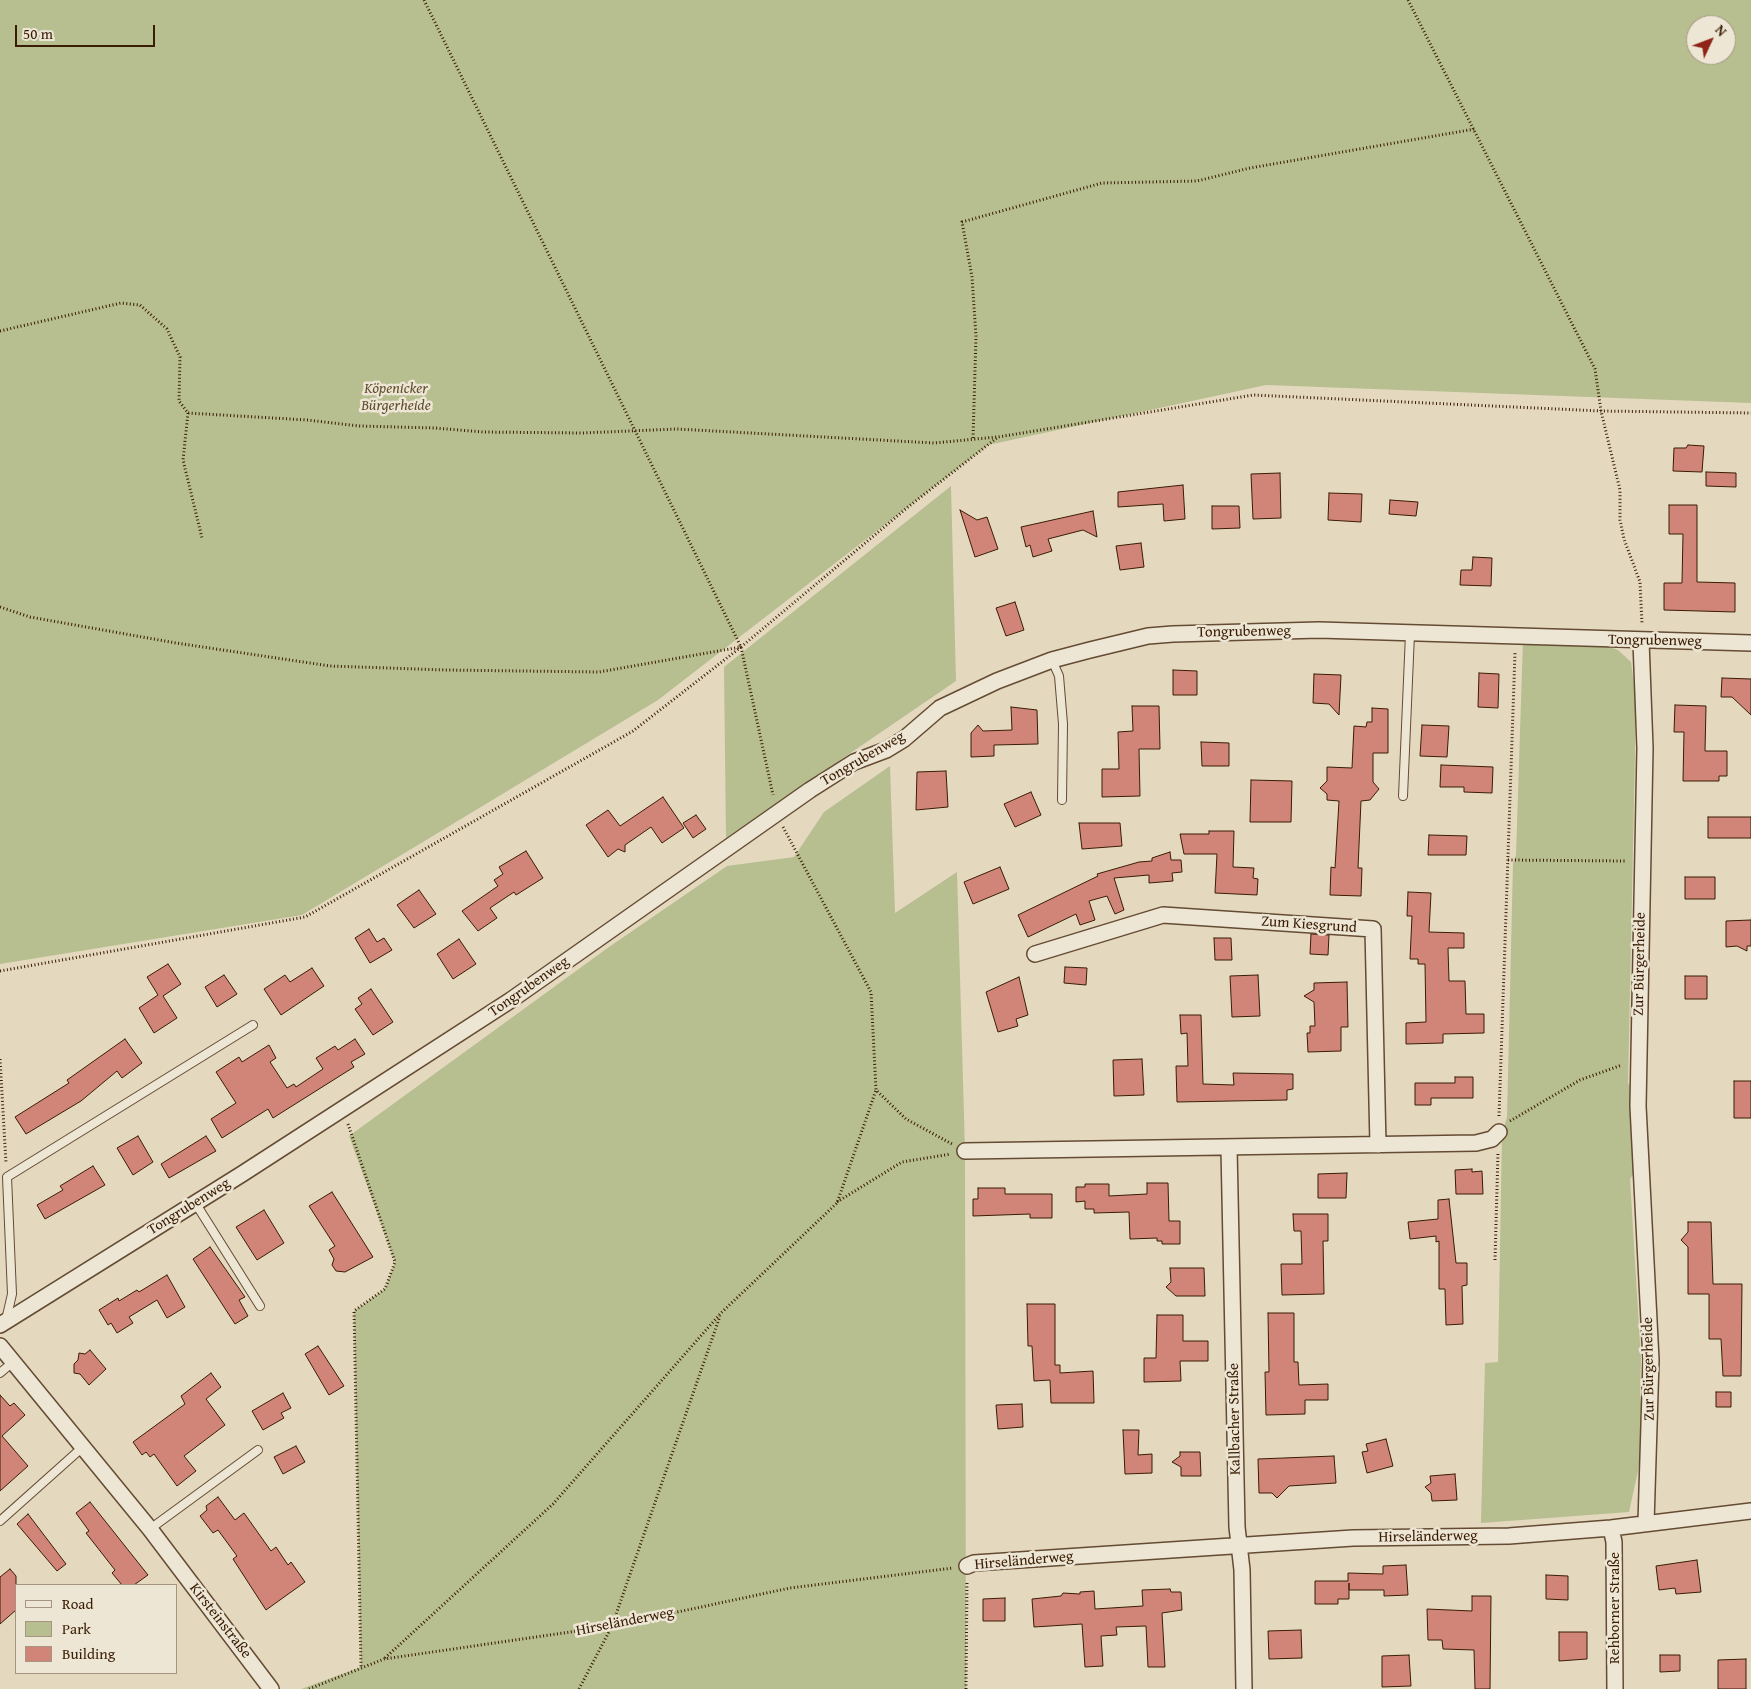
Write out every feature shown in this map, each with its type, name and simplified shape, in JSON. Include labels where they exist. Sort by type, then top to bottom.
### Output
[{"type":"street","name":"Tongrubenweg","points":[[3,1323],[196,1204],[511,1000],[777,813],[854,762],[886,750],[904,739],[928,716],[946,704],[997,681],[1052,660],[1148,636],[1173,634],[1320,630],[1751,643]]},
{"type":"street","name":"Zur Bürgerheide","points":[[1641,640],[1645,748],[1638,1066],[1639,1140],[1650,1360],[1646,1523]]},
{"type":"street","name":"Zum Kiesgrund","points":[[1035,954],[1163,915],[1374,929],[1378,1145]]},
{"type":"street","points":[[965,1151],[1476,1143],[1492,1138],[1499,1132]]},
{"type":"street","name":"Kallbacher Straße","points":[[1229,1148],[1237,1527],[1240,1547],[1244,1689]]},
{"type":"street","name":"Kirsteinstraße","points":[[0,1346],[84,1446],[150,1529],[271,1689]]},
{"type":"street","name":"Hirseländerweg","points":[[967,1566],[974,1563],[1240,1547],[1353,1538],[1509,1536],[1611,1528],[1751,1511]]},
{"type":"street","name":"Rehborner Straße","points":[[1611,1528],[1614,1542],[1615,1689]]},
{"type":"lane","points":[[1403,796],[1410,634]]},
{"type":"lane","points":[[1052,660],[1059,676],[1062,715],[1062,800]]},
{"type":"lane","points":[[7,1177],[253,1025]]},
{"type":"lane","name":"Tongrubenweg","points":[[3,1323],[12,1294],[7,1177]]},
{"type":"lane","points":[[196,1204],[260,1306]]},
{"type":"lane","points":[[0,1373],[13,1362]]},
{"type":"lane","points":[[0,1521],[84,1446]]},
{"type":"lane","points":[[150,1529],[258,1450]]},
{"type":"path","points":[[424,0],[633,430],[741,647],[777,813],[871,992],[876,1090],[837,1203]]},
{"type":"path","points":[[1408,0],[1595,369],[1601,411],[1620,490],[1620,520],[1624,539],[1640,582],[1643,617],[1641,640]]},
{"type":"path","points":[[973,438],[976,336],[972,277],[962,222],[1102,183],[1197,181],[1250,168],[1475,129]]},
{"type":"path","points":[[0,331],[121,303],[140,305],[167,329],[180,357],[178,401],[188,412],[307,420],[359,426],[435,428],[483,432],[582,433],[677,429],[934,443],[998,437],[1252,395],[1601,411],[1751,413]]},
{"type":"path","points":[[188,412],[183,460],[202,538]]},
{"type":"path","points":[[0,972],[305,917],[633,731],[741,647],[908,507],[998,437]]},
{"type":"path","points":[[0,606],[30,618],[176,643],[330,666],[599,672],[741,647]]},
{"type":"path","points":[[1495,1260],[1515,637]]},
{"type":"path","points":[[1508,860],[1643,862]]},
{"type":"path","points":[[0,1059],[7,1177]]},
{"type":"path","points":[[1499,1132],[1505,1124],[1525,1110],[1580,1080],[1620,1065],[1638,1066]]},
{"type":"path","points":[[876,1090],[906,1118],[965,1151]]},
{"type":"path","points":[[343,1110],[395,1262],[385,1289],[354,1311],[361,1668]]},
{"type":"path","points":[[384,1659],[553,1504],[721,1313],[837,1203],[902,1162],[965,1151]]},
{"type":"path","points":[[579,1689],[612,1626],[721,1313]]},
{"type":"path","points":[[966,1689],[967,1566]]},
{"type":"path","name":"Hirseländerweg","points":[[309,1689],[384,1659],[612,1626],[790,1588],[967,1566]]},
{"type":"green space","name":"Köpenicker Bürgerheide","points":[[0,0],[1751,0],[1751,403],[1266,385],[988,445],[658,700],[302,915],[0,964]]},
{"type":"green space","points":[[951,486],[956,681],[726,838],[724,667]]},
{"type":"green space","points":[[1523,640],[1604,645],[1618,650],[1631,662],[1635,692],[1635,755],[1628,1083],[1632,1090],[1636,1170],[1630,1179],[1641,1360],[1640,1396],[1644,1422],[1638,1471],[1629,1512],[1481,1523],[1485,1363],[1498,1362],[1502,1134],[1507,1117],[1513,863],[1516,855]]},
{"type":"green space","points":[[890,766],[895,913],[957,872],[965,1151],[966,1689],[301,1689],[361,1667],[354,1311],[385,1289],[395,1262],[349,1136],[609,947],[727,866],[794,857],[824,812]]},
{"type":"building","points":[[1688,445],[1704,446],[1702,472],[1673,471],[1674,448],[1686,448]]},
{"type":"building","points":[[1706,472],[1736,473],[1736,487],[1706,486]]},
{"type":"building","points":[[1280,473],[1281,518],[1253,519],[1251,474]]},
{"type":"building","points":[[1183,485],[1185,519],[1164,521],[1163,504],[1118,507],[1118,492]]},
{"type":"building","points":[[1329,493],[1362,494],[1361,522],[1328,520]]},
{"type":"building","points":[[1390,500],[1418,502],[1416,516],[1389,514]]},
{"type":"building","points":[[1669,505],[1697,505],[1697,582],[1735,583],[1735,612],[1664,610],[1664,583],[1682,583],[1683,534],[1669,534]]},
{"type":"building","points":[[1212,506],[1239,506],[1240,528],[1212,529]]},
{"type":"building","points":[[960,510],[977,520],[987,517],[998,549],[975,557]]},
{"type":"building","points":[[1093,511],[1097,537],[1083,530],[1048,539],[1052,551],[1033,557],[1030,545],[1026,547],[1021,527]]},
{"type":"building","points":[[1141,543],[1144,567],[1120,570],[1116,546]]},
{"type":"building","points":[[1473,557],[1492,558],[1491,586],[1460,585],[1461,570],[1472,570]]},
{"type":"building","points":[[1015,602],[1024,630],[1006,636],[996,608]]},
{"type":"building","points":[[1173,670],[1197,671],[1197,695],[1173,695]]},
{"type":"building","points":[[1479,673],[1499,674],[1498,708],[1478,707]]},
{"type":"building","points":[[1314,674],[1341,675],[1339,715],[1329,704],[1313,703]]},
{"type":"building","points":[[1722,678],[1751,679],[1751,715],[1732,697],[1721,697]]},
{"type":"building","points":[[1675,705],[1706,706],[1705,751],[1727,751],[1727,776],[1719,776],[1719,781],[1683,781],[1684,732],[1674,732]]},
{"type":"building","points":[[1132,706],[1159,706],[1160,749],[1139,749],[1140,796],[1102,797],[1102,769],[1119,769],[1118,732],[1133,731]]},
{"type":"building","points":[[1011,707],[1037,710],[1038,744],[994,745],[994,756],[971,757],[971,733],[978,725],[983,731],[1012,730]]},
{"type":"building","points":[[1372,708],[1388,709],[1388,753],[1373,753],[1373,782],[1379,789],[1370,800],[1361,801],[1358,868],[1362,868],[1361,896],[1330,895],[1331,867],[1335,868],[1339,801],[1327,800],[1327,794],[1320,788],[1327,781],[1327,767],[1352,768],[1354,726],[1366,727],[1367,722],[1372,722]]},
{"type":"building","points":[[1422,725],[1449,726],[1447,757],[1420,756]]},
{"type":"building","points":[[1201,742],[1229,743],[1229,766],[1202,766]]},
{"type":"building","points":[[1441,765],[1493,767],[1492,793],[1464,792],[1464,787],[1440,787]]},
{"type":"building","points":[[946,771],[948,807],[916,810],[917,772]]},
{"type":"building","points":[[1251,780],[1292,781],[1291,822],[1250,822]]},
{"type":"building","points":[[1031,792],[1041,815],[1015,827],[1004,804]]},
{"type":"building","points":[[663,797],[684,828],[662,843],[651,827],[625,845],[625,852],[618,849],[608,857],[586,825],[608,810],[620,826]]},
{"type":"building","points":[[696,815],[706,829],[693,838],[683,823]]},
{"type":"building","points":[[1708,817],[1751,817],[1751,838],[1708,838]]},
{"type":"building","points":[[1079,823],[1120,823],[1122,846],[1082,849]]},
{"type":"building","points":[[1209,831],[1234,831],[1233,867],[1254,868],[1253,878],[1258,879],[1257,895],[1215,893],[1217,854],[1184,854],[1180,834],[1209,834]]},
{"type":"building","points":[[1429,835],[1467,836],[1466,855],[1428,855]]},
{"type":"building","points":[[526,851],[543,878],[516,895],[514,892],[490,908],[497,918],[478,931],[462,911],[498,886],[494,880],[503,874],[499,867]]},
{"type":"building","points":[[1170,852],[1171,860],[1181,860],[1182,872],[1172,873],[1173,881],[1149,883],[1149,875],[1114,878],[1124,910],[1115,914],[1107,896],[1089,901],[1095,920],[1080,925],[1076,914],[1028,937],[1018,915],[1098,876],[1097,874],[1139,862],[1152,861],[1152,858]]},
{"type":"building","points":[[1000,867],[1009,889],[973,904],[964,882]]},
{"type":"building","points":[[1685,877],[1715,877],[1715,899],[1685,899]]},
{"type":"building","points":[[419,890],[436,914],[414,928],[397,905]]},
{"type":"building","points":[[1408,892],[1431,893],[1429,932],[1464,933],[1464,948],[1448,948],[1449,981],[1465,981],[1466,1014],[1484,1014],[1484,1033],[1443,1034],[1443,1043],[1406,1044],[1406,1023],[1426,1022],[1425,964],[1418,964],[1418,959],[1410,959],[1412,916],[1407,916]]},
{"type":"building","points":[[1751,920],[1751,946],[1747,946],[1747,951],[1737,946],[1726,947],[1726,921]]},
{"type":"building","points":[[369,929],[377,942],[384,938],[392,950],[370,963],[355,938]]},
{"type":"building","points":[[1311,934],[1329,935],[1328,955],[1310,954]]},
{"type":"building","points":[[1214,938],[1231,938],[1232,960],[1215,960]]},
{"type":"building","points":[[459,939],[476,964],[453,979],[437,954]]},
{"type":"building","points":[[168,964],[181,984],[163,996],[177,1018],[154,1033],[139,1008],[158,995],[147,977]]},
{"type":"building","points":[[1065,967],[1087,968],[1086,985],[1064,983]]},
{"type":"building","points":[[312,968],[324,986],[281,1015],[264,989],[285,975],[290,982]]},
{"type":"building","points":[[224,975],[237,994],[217,1007],[205,987]]},
{"type":"building","points":[[1258,975],[1260,1016],[1232,1017],[1230,976]]},
{"type":"building","points":[[1685,976],[1707,976],[1707,999],[1685,999]]},
{"type":"building","points":[[1019,977],[1028,1015],[1016,1019],[1018,1026],[998,1032],[986,992]]},
{"type":"building","points":[[1347,982],[1348,1027],[1341,1027],[1341,1051],[1308,1052],[1307,1033],[1310,1033],[1310,1026],[1315,1026],[1314,1002],[1304,996],[1314,990],[1314,983]]},
{"type":"building","points":[[371,989],[393,1022],[373,1035],[355,1009],[362,1004],[358,998]]},
{"type":"building","points":[[1180,1015],[1201,1015],[1203,1084],[1234,1085],[1233,1073],[1293,1074],[1293,1089],[1287,1090],[1287,1100],[1177,1102],[1176,1066],[1188,1066],[1187,1033],[1181,1034]]},
{"type":"building","points":[[125,1039],[142,1063],[122,1078],[117,1071],[81,1101],[26,1134],[15,1117],[69,1083],[67,1080]]},
{"type":"building","points":[[355,1039],[365,1054],[351,1062],[354,1067],[273,1118],[268,1109],[222,1138],[211,1119],[236,1103],[216,1072],[239,1057],[242,1062],[269,1045],[276,1058],[270,1062],[287,1088],[294,1084],[296,1087],[323,1069],[316,1058],[335,1046],[338,1050]]},
{"type":"building","points":[[1142,1059],[1144,1095],[1114,1096],[1113,1060]]},
{"type":"building","points":[[1455,1077],[1473,1077],[1473,1098],[1431,1098],[1431,1105],[1415,1105],[1415,1083],[1455,1083]]},
{"type":"building","points":[[1734,1081],[1751,1081],[1751,1118],[1734,1118]]},
{"type":"building","points":[[138,1136],[153,1162],[133,1175],[117,1148]]},
{"type":"building","points":[[206,1136],[216,1151],[169,1178],[161,1164]]},
{"type":"building","points":[[93,1166],[105,1185],[45,1219],[37,1205],[63,1190],[60,1186]]},
{"type":"building","points":[[1472,1169],[1472,1172],[1482,1171],[1483,1194],[1456,1194],[1455,1170]]},
{"type":"building","points":[[1347,1173],[1346,1198],[1318,1198],[1318,1174]]},
{"type":"building","points":[[1147,1183],[1168,1183],[1169,1221],[1180,1221],[1180,1244],[1162,1244],[1162,1241],[1157,1241],[1157,1238],[1130,1239],[1129,1212],[1094,1213],[1094,1209],[1085,1209],[1085,1201],[1076,1202],[1076,1187],[1085,1187],[1085,1184],[1109,1184],[1109,1196],[1147,1194]]},
{"type":"building","points":[[978,1188],[1005,1188],[1005,1194],[1052,1194],[1052,1218],[1030,1218],[1030,1214],[973,1216],[973,1199],[978,1199]]},
{"type":"building","points":[[332,1192],[373,1257],[345,1272],[336,1271],[332,1265],[334,1259],[329,1250],[335,1246],[309,1206]]},
{"type":"building","points":[[1449,1199],[1456,1263],[1467,1263],[1467,1285],[1462,1286],[1463,1324],[1446,1325],[1445,1289],[1439,1289],[1439,1241],[1436,1242],[1436,1236],[1410,1239],[1408,1222],[1438,1219],[1438,1200]]},
{"type":"building","points":[[264,1210],[284,1243],[257,1260],[236,1227]]},
{"type":"building","points":[[1293,1214],[1328,1214],[1328,1241],[1323,1241],[1324,1294],[1282,1295],[1281,1264],[1302,1264],[1301,1231],[1294,1231]]},
{"type":"building","points":[[1688,1222],[1711,1222],[1713,1284],[1742,1284],[1741,1376],[1723,1376],[1721,1339],[1709,1339],[1709,1294],[1688,1294],[1688,1247],[1681,1240],[1688,1232]]},
{"type":"building","points":[[210,1247],[245,1297],[239,1300],[248,1316],[235,1324],[193,1259]]},
{"type":"building","points":[[1170,1268],[1204,1268],[1205,1296],[1176,1296],[1166,1287],[1171,1282]]},
{"type":"building","points":[[167,1275],[185,1307],[167,1318],[157,1300],[129,1317],[133,1323],[117,1333],[111,1323],[108,1325],[99,1310],[118,1298],[119,1301],[137,1290],[139,1292]]},
{"type":"building","points":[[1027,1304],[1055,1304],[1055,1365],[1060,1365],[1060,1373],[1093,1371],[1094,1403],[1051,1403],[1050,1380],[1034,1381],[1032,1346],[1028,1346]]},
{"type":"building","points":[[1268,1313],[1294,1313],[1294,1362],[1298,1362],[1299,1385],[1328,1384],[1328,1400],[1305,1400],[1305,1414],[1266,1415],[1265,1372],[1269,1372]]},
{"type":"building","points":[[1157,1315],[1183,1315],[1183,1341],[1208,1341],[1208,1361],[1180,1361],[1181,1381],[1144,1382],[1144,1358],[1156,1358]]},
{"type":"building","points":[[318,1346],[344,1386],[329,1395],[305,1354]]},
{"type":"building","points":[[90,1350],[106,1369],[89,1385],[80,1374],[74,1373],[74,1364],[78,1360],[79,1353],[85,1354]]},
{"type":"building","points":[[211,1373],[221,1387],[206,1399],[225,1425],[184,1456],[196,1471],[177,1486],[154,1454],[150,1457],[146,1452],[142,1455],[133,1442],[185,1404],[181,1396]]},
{"type":"building","points":[[1716,1392],[1731,1392],[1731,1407],[1716,1407]]},
{"type":"building","points":[[283,1393],[291,1408],[281,1413],[284,1418],[263,1430],[252,1411]]},
{"type":"building","points":[[0,1395],[10,1406],[14,1403],[25,1415],[2,1436],[28,1466],[0,1491]]},
{"type":"building","points":[[1022,1404],[1023,1427],[998,1429],[996,1405]]},
{"type":"building","points":[[1123,1430],[1139,1430],[1138,1455],[1152,1454],[1152,1473],[1125,1474]]},
{"type":"building","points":[[1386,1439],[1393,1466],[1367,1473],[1362,1452],[1368,1451],[1366,1444]]},
{"type":"building","points":[[296,1446],[305,1462],[283,1474],[274,1457]]},
{"type":"building","points":[[1180,1452],[1200,1452],[1201,1476],[1181,1476],[1181,1467],[1172,1462],[1180,1456]]},
{"type":"building","points":[[1334,1456],[1336,1483],[1289,1486],[1277,1498],[1272,1493],[1259,1493],[1258,1459]]},
{"type":"building","points":[[1455,1474],[1457,1500],[1432,1501],[1431,1493],[1425,1487],[1431,1483],[1430,1476]]},
{"type":"building","points":[[218,1497],[235,1520],[244,1513],[271,1551],[276,1547],[288,1565],[291,1562],[305,1582],[266,1610],[233,1559],[237,1556],[218,1530],[213,1533],[200,1516],[207,1510],[206,1506]]},
{"type":"building","points":[[90,1502],[148,1575],[135,1584],[121,1584],[112,1573],[115,1570],[86,1533],[89,1531],[76,1513]]},
{"type":"building","points":[[28,1514],[66,1564],[57,1571],[17,1524]]},
{"type":"building","points":[[1697,1560],[1701,1592],[1676,1594],[1675,1588],[1659,1590],[1656,1566]]},
{"type":"building","points":[[1406,1565],[1408,1595],[1384,1596],[1384,1590],[1349,1590],[1349,1599],[1338,1599],[1338,1604],[1315,1604],[1315,1581],[1348,1581],[1348,1573],[1383,1574],[1383,1566]]},
{"type":"building","points":[[10,1569],[16,1576],[15,1611],[0,1624],[0,1577]]},
{"type":"building","points":[[1546,1575],[1568,1576],[1568,1600],[1546,1599]]},
{"type":"building","points":[[1170,1589],[1171,1592],[1181,1592],[1182,1610],[1162,1613],[1165,1667],[1148,1667],[1146,1626],[1116,1627],[1117,1635],[1101,1636],[1103,1666],[1085,1667],[1082,1624],[1034,1627],[1032,1599],[1061,1596],[1063,1593],[1080,1594],[1080,1592],[1094,1591],[1095,1609],[1143,1606],[1142,1590]]},
{"type":"building","points":[[1472,1596],[1491,1596],[1490,1689],[1475,1689],[1474,1650],[1443,1649],[1442,1640],[1428,1640],[1427,1609],[1472,1611]]},
{"type":"building","points":[[1005,1598],[1005,1621],[983,1621],[983,1599]]},
{"type":"building","points":[[1301,1630],[1302,1658],[1269,1659],[1268,1631]]},
{"type":"building","points":[[1559,1632],[1587,1632],[1587,1659],[1559,1661]]},
{"type":"building","points":[[1409,1655],[1411,1686],[1382,1687],[1382,1656]]},
{"type":"building","points":[[1660,1655],[1680,1655],[1680,1671],[1660,1672]]},
{"type":"building","points":[[1746,1659],[1746,1689],[1718,1689],[1718,1660]]}]
